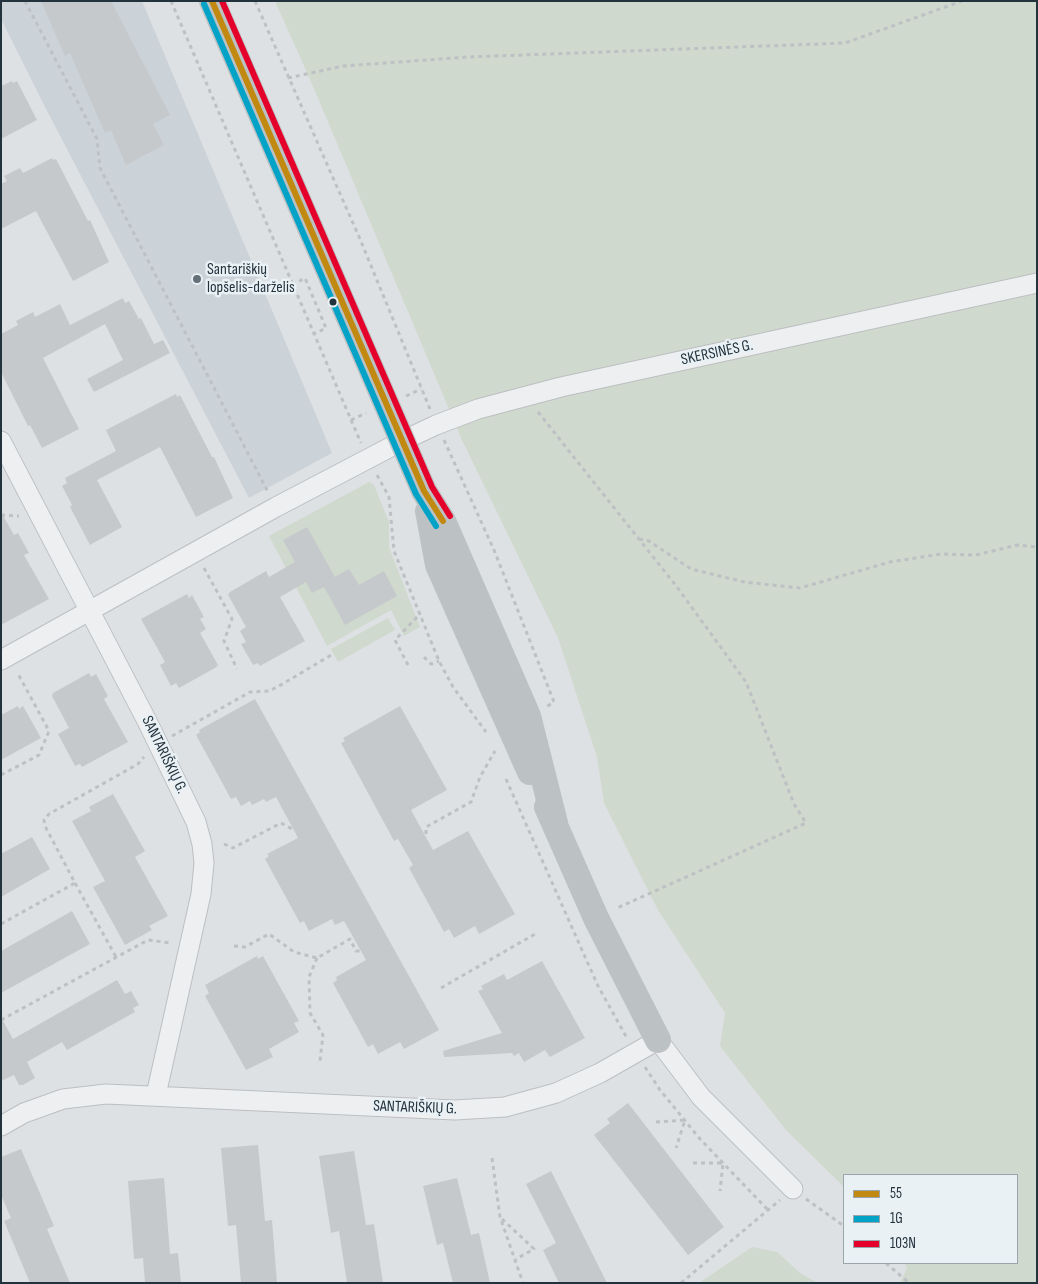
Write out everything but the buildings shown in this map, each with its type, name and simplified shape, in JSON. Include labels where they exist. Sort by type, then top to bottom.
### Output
[{"type":"main road","points":[[212,1],[424,491],[443,520],[554,823],[596,918],[658,1040]]},
{"type":"street","name":"SKERSINĖS G.","points":[[5,658],[276,507],[402,441],[438,429],[478,409],[561,387],[1037,282]]},
{"type":"street","name":"SANTARIŠKIŲ G.","points":[[1,441],[91,610],[158,743],[196,822],[202,844],[204,863],[201,894],[156,1095]]},
{"type":"street","name":"SANTARIŠKIŲ G.","points":[[1,1126],[24,1113],[62,1099],[106,1094],[455,1110],[505,1107],[556,1093],[600,1073],[658,1040]]},
{"type":"street","points":[[658,1040],[701,1097],[793,1189]]},
{"type":"path","points":[[25,1],[97,140],[100,168],[276,507]]},
{"type":"path","points":[[171,1],[364,450]]},
{"type":"path","points":[[255,1],[360,239],[421,390],[494,550],[554,702],[488,735],[453,687],[439,661],[394,552],[389,497],[374,470]]},
{"type":"path","points":[[288,78],[343,66],[468,57],[845,43],[962,1]]},
{"type":"path","points":[[292,285],[304,278],[326,328],[314,334]]},
{"type":"path","points":[[405,396],[421,390]]},
{"type":"path","points":[[537,411],[677,586],[746,682],[794,804],[806,823],[596,918]]},
{"type":"path","points":[[351,420],[367,412]]},
{"type":"path","points":[[639,539],[649,541],[691,569],[744,582],[800,588],[890,562],[941,554],[976,555],[1017,545],[1037,547]]},
{"type":"path","points":[[195,552],[232,619],[224,641],[237,669]]},
{"type":"path","points":[[408,665],[395,640],[420,614]]},
{"type":"path","points":[[116,957],[45,826],[44,820],[49,814],[138,764],[148,751],[158,743],[250,692],[274,689],[333,654]]},
{"type":"path","points":[[424,657],[431,664],[439,661]]},
{"type":"path","points":[[1,775],[38,754],[49,730],[5,658]]},
{"type":"path","points":[[426,834],[426,827],[471,802],[480,777],[495,751]]},
{"type":"path","points":[[224,844],[233,848],[280,823],[294,830]]},
{"type":"path","points":[[1,924],[75,883]]},
{"type":"path","points":[[234,946],[245,947],[269,934],[294,952],[317,958]]},
{"type":"path","points":[[441,988],[535,934]]},
{"type":"path","points":[[320,1060],[323,1035],[310,1013],[309,977],[317,958],[350,939],[356,951],[363,952]]},
{"type":"path","points":[[1,1020],[148,940],[189,946]]},
{"type":"path","points":[[656,1122],[684,1120],[676,1148]]},
{"type":"path","points":[[492,1158],[500,1217],[523,1283]]},
{"type":"path","points":[[693,1162],[723,1163],[720,1191]]},
{"type":"path","points":[[681,1283],[793,1189],[843,1225]]},
{"type":"path","points":[[500,1217],[534,1249],[516,1259]]},
{"type":"path","points":[[887,1264],[909,1283]]},
{"type":"shaded area","name":"Santariškių lopšelis-darželis","points":[[1,1],[142,1],[332,453],[249,498],[1,19]]},
{"type":"shaded area","points":[[275,1],[1037,1],[1037,1283],[900,1283],[907,1268],[905,1264],[1018,1264],[1018,1174],[843,1174],[843,1186],[786,1130],[720,1046],[725,1013],[658,910],[604,803],[597,757],[558,638],[462,440],[312,84]]},
{"type":"shaded area","points":[[369,482],[374,485],[389,522],[389,547],[420,627],[404,636],[391,610],[327,646],[269,536]]},
{"type":"shaded area","points":[[388,618],[395,630],[338,662],[331,649]]},
{"type":"shaded area","points":[[752,1247],[777,1252],[800,1273],[818,1283],[699,1283]]},
{"type":"transit line","name":"55","points":[[212,1],[424,491],[443,521]]},
{"type":"transit line","name":"103N","points":[[222,1],[432,487],[450,516]]},
{"type":"transit line","name":"1G","points":[[204,4],[416,494],[436,526]]},
{"type":"place","name":"Santariškių lopšelis-darželis","points":[[197,279]]}]
